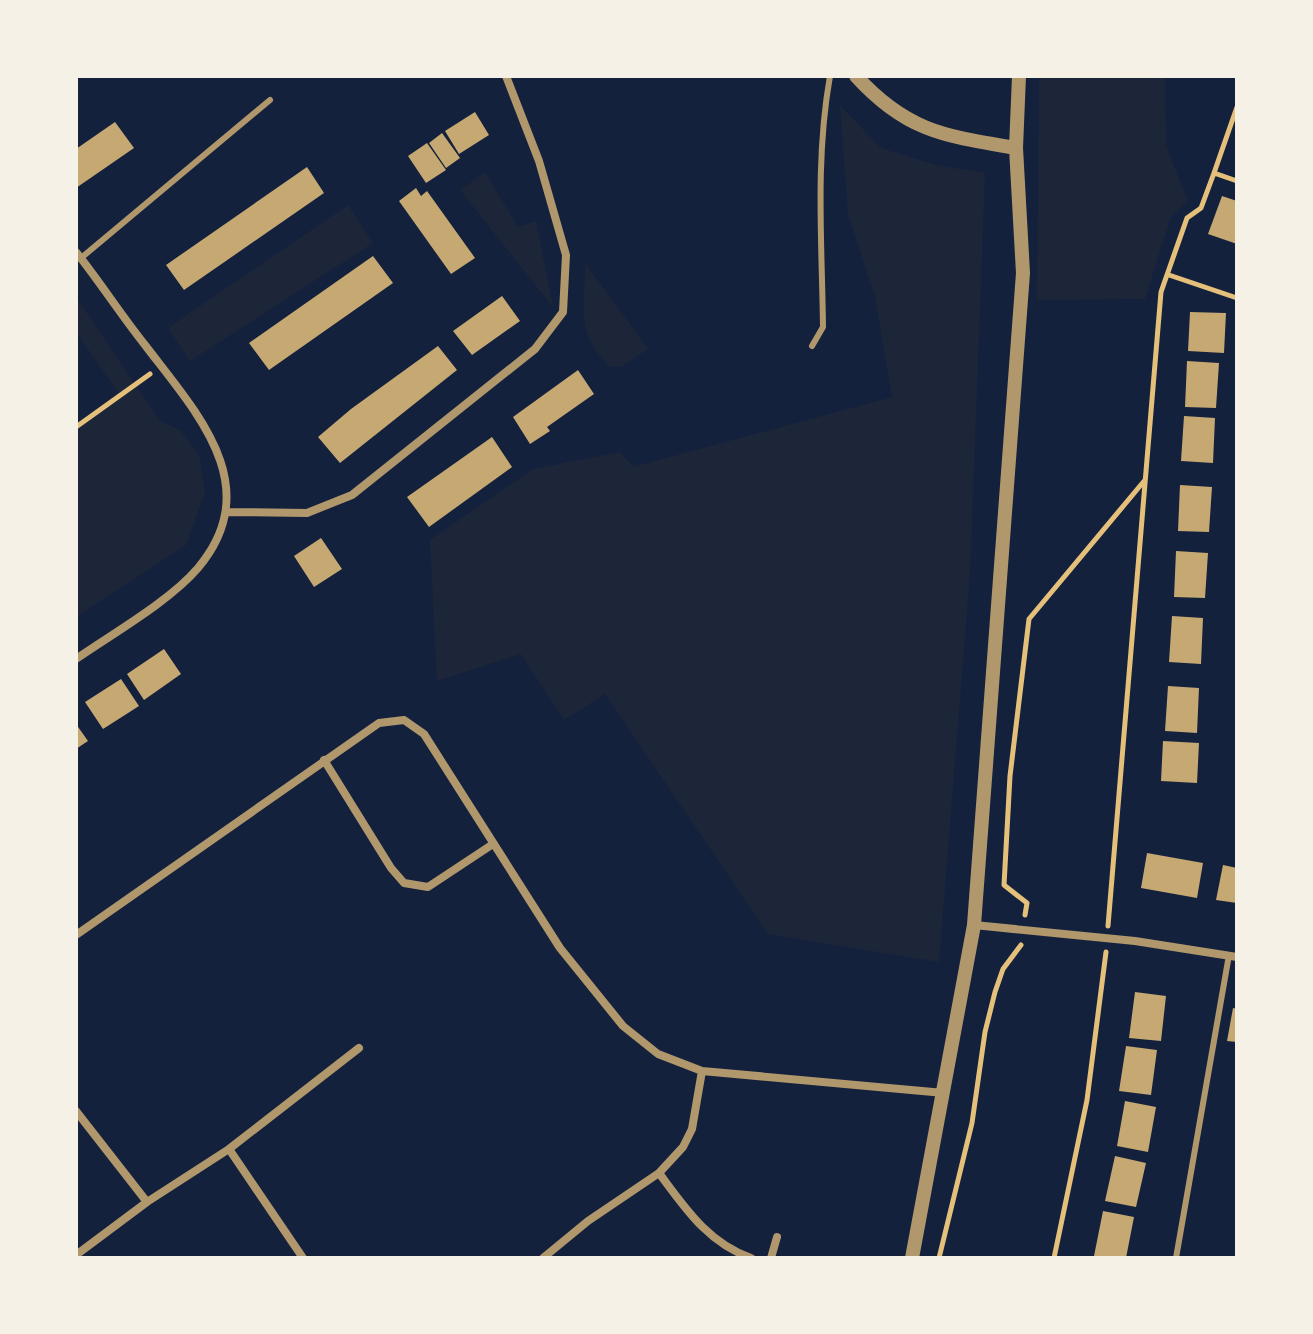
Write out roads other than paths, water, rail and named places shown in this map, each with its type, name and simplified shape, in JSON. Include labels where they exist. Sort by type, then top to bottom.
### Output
[{"type":"street","points":[[227,512],[307,513],[352,495],[535,349],[563,312],[566,255],[539,161],[506,76]]},
{"type":"street","points":[[856,76],[908,122],[951,137],[1016,148]]},
{"type":"street","points":[[912,1258],[974,925],[1023,273],[1016,148],[1019,76]]},
{"type":"street","points":[[76,659],[143,613],[197,569],[217,538],[227,512],[224,465],[209,431],[78,255]]},
{"type":"street","points":[[76,935],[379,723],[404,720],[424,734],[560,948],[623,1026],[658,1054],[702,1071],[944,1093]]},
{"type":"street","points":[[324,760],[391,868],[404,883],[428,887],[493,844]]},
{"type":"street","points":[[974,925],[1107,938],[1233,956]]},
{"type":"street","points":[[76,1255],[147,1202],[229,1149],[359,1048]]},
{"type":"street","points":[[543,1258],[588,1221],[659,1173],[683,1147],[692,1129],[702,1071]]},
{"type":"street","points":[[76,1111],[147,1202]]},
{"type":"street","points":[[229,1149],[303,1258]]},
{"type":"street","points":[[659,1173],[695,1220],[720,1244],[751,1258]]},
{"type":"street","points":[[771,1258],[777,1237]]},
{"type":"lane","points":[[812,346],[823,327],[819,167],[821,129],[830,76]]},
{"type":"lane","points":[[78,255],[270,100]]},
{"type":"lane","points":[[1176,1258],[1233,956]]}]
